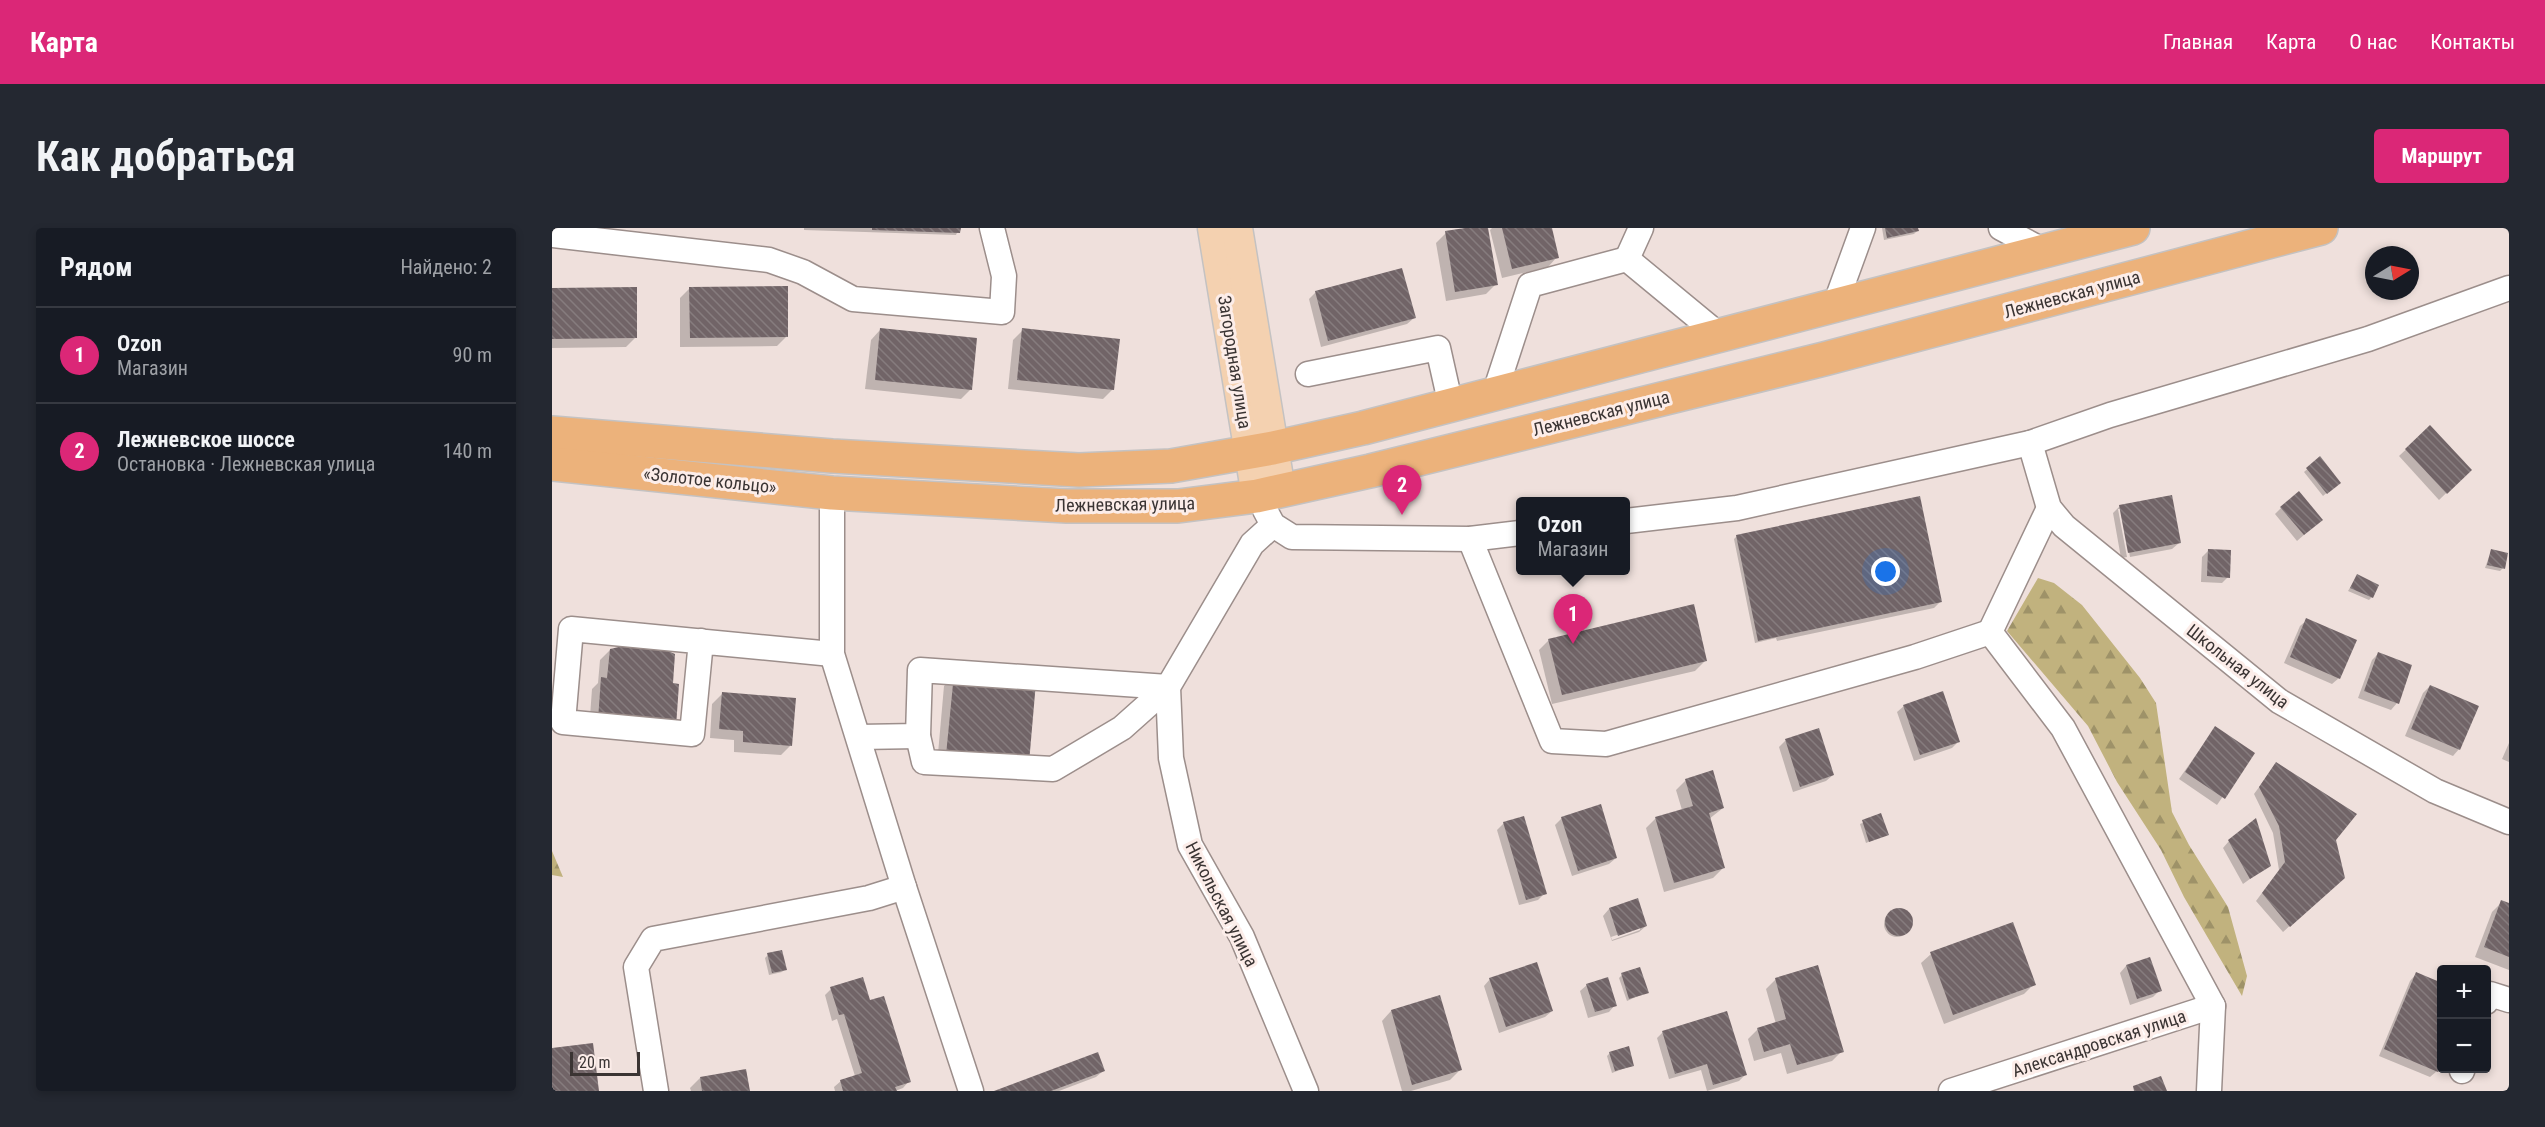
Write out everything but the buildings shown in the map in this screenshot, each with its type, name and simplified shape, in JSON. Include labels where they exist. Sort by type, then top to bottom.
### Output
[{"type":"highway","name":"Лежневская улица","points":[[832,456],[1079,470],[1170,466],[1261,450],[1451,406],[2044,251],[2085,234],[2133,228]]},
{"type":"highway","name":"Лежневская улица","points":[[868,495],[1067,506],[1167,506],[1269,493],[1824,359],[2321,228]]},
{"type":"highway","name":"«Золотое кольцо»","points":[[552,433],[832,456]]},
{"type":"highway","name":"«Золотое кольцо»","points":[[552,464],[868,495]]},
{"type":"main road","name":"Загородная улица","points":[[1213,228],[1269,493]]},
{"type":"main road","name":"Загородная улица","points":[[1237,228],[1261,450]]},
{"type":"street","points":[[552,235],[770,260],[803,272],[853,299],[1002,312],[1004,276],[992,228]]},
{"type":"street","points":[[1627,259],[1641,228]]},
{"type":"street","points":[[1834,305],[1863,228]]},
{"type":"street","points":[[2001,228],[2044,251]]},
{"type":"street","points":[[1627,259],[1719,335]]},
{"type":"street","points":[[1494,394],[1530,285],[1627,259]]},
{"type":"street","points":[[1630,521],[1737,508],[2030,443],[2110,415],[2368,339],[2509,288]]},
{"type":"street","points":[[1308,374],[1438,348],[1451,406]]},
{"type":"street","name":"Школьная улица","points":[[2030,443],[2049,508],[2064,526],[2279,701],[2435,791],[2509,822]]},
{"type":"street","points":[[832,493],[832,654],[904,887],[971,1091]]},
{"type":"street","points":[[1269,493],[1273,525]]},
{"type":"street","points":[[1470,539],[1552,741],[1606,744],[1915,657],[1990,632],[2049,508]]},
{"type":"street","points":[[1273,525],[1292,537],[1470,539],[1516,534]]},
{"type":"street","points":[[1168,687],[920,670],[918,736],[924,762],[1053,769],[1122,728],[1168,687],[1252,544],[1273,525]]},
{"type":"street","points":[[701,641],[692,734],[563,722],[572,629],[701,641],[832,654]]},
{"type":"street","points":[[1990,632],[2063,728],[2213,1006],[2209,1091]]},
{"type":"street","name":"Никольская улица","points":[[1168,687],[1171,758],[1190,845],[1242,937],[1306,1091]]},
{"type":"street","points":[[859,737],[918,736]]},
{"type":"street","points":[[656,1091],[636,967],[653,939],[869,898],[904,887]]},
{"type":"street","points":[[2491,994],[2509,1000]]},
{"type":"street","name":"Александровская улица","points":[[1951,1091],[2213,1006]]},
{"type":"green space","points":[[2038,578],[2054,583],[2082,605],[2140,678],[2156,703],[2172,812],[2189,845],[2228,907],[2247,976],[2242,996],[2184,897],[2161,850],[2117,782],[2088,726],[2007,631]]},
{"type":"green space","points":[[552,851],[563,877],[552,875]]},
{"type":"place","name":"Лежневское шоссе","points":[[1402,515]]},
{"type":"place","name":"Ozon","points":[[1573,644]]}]
